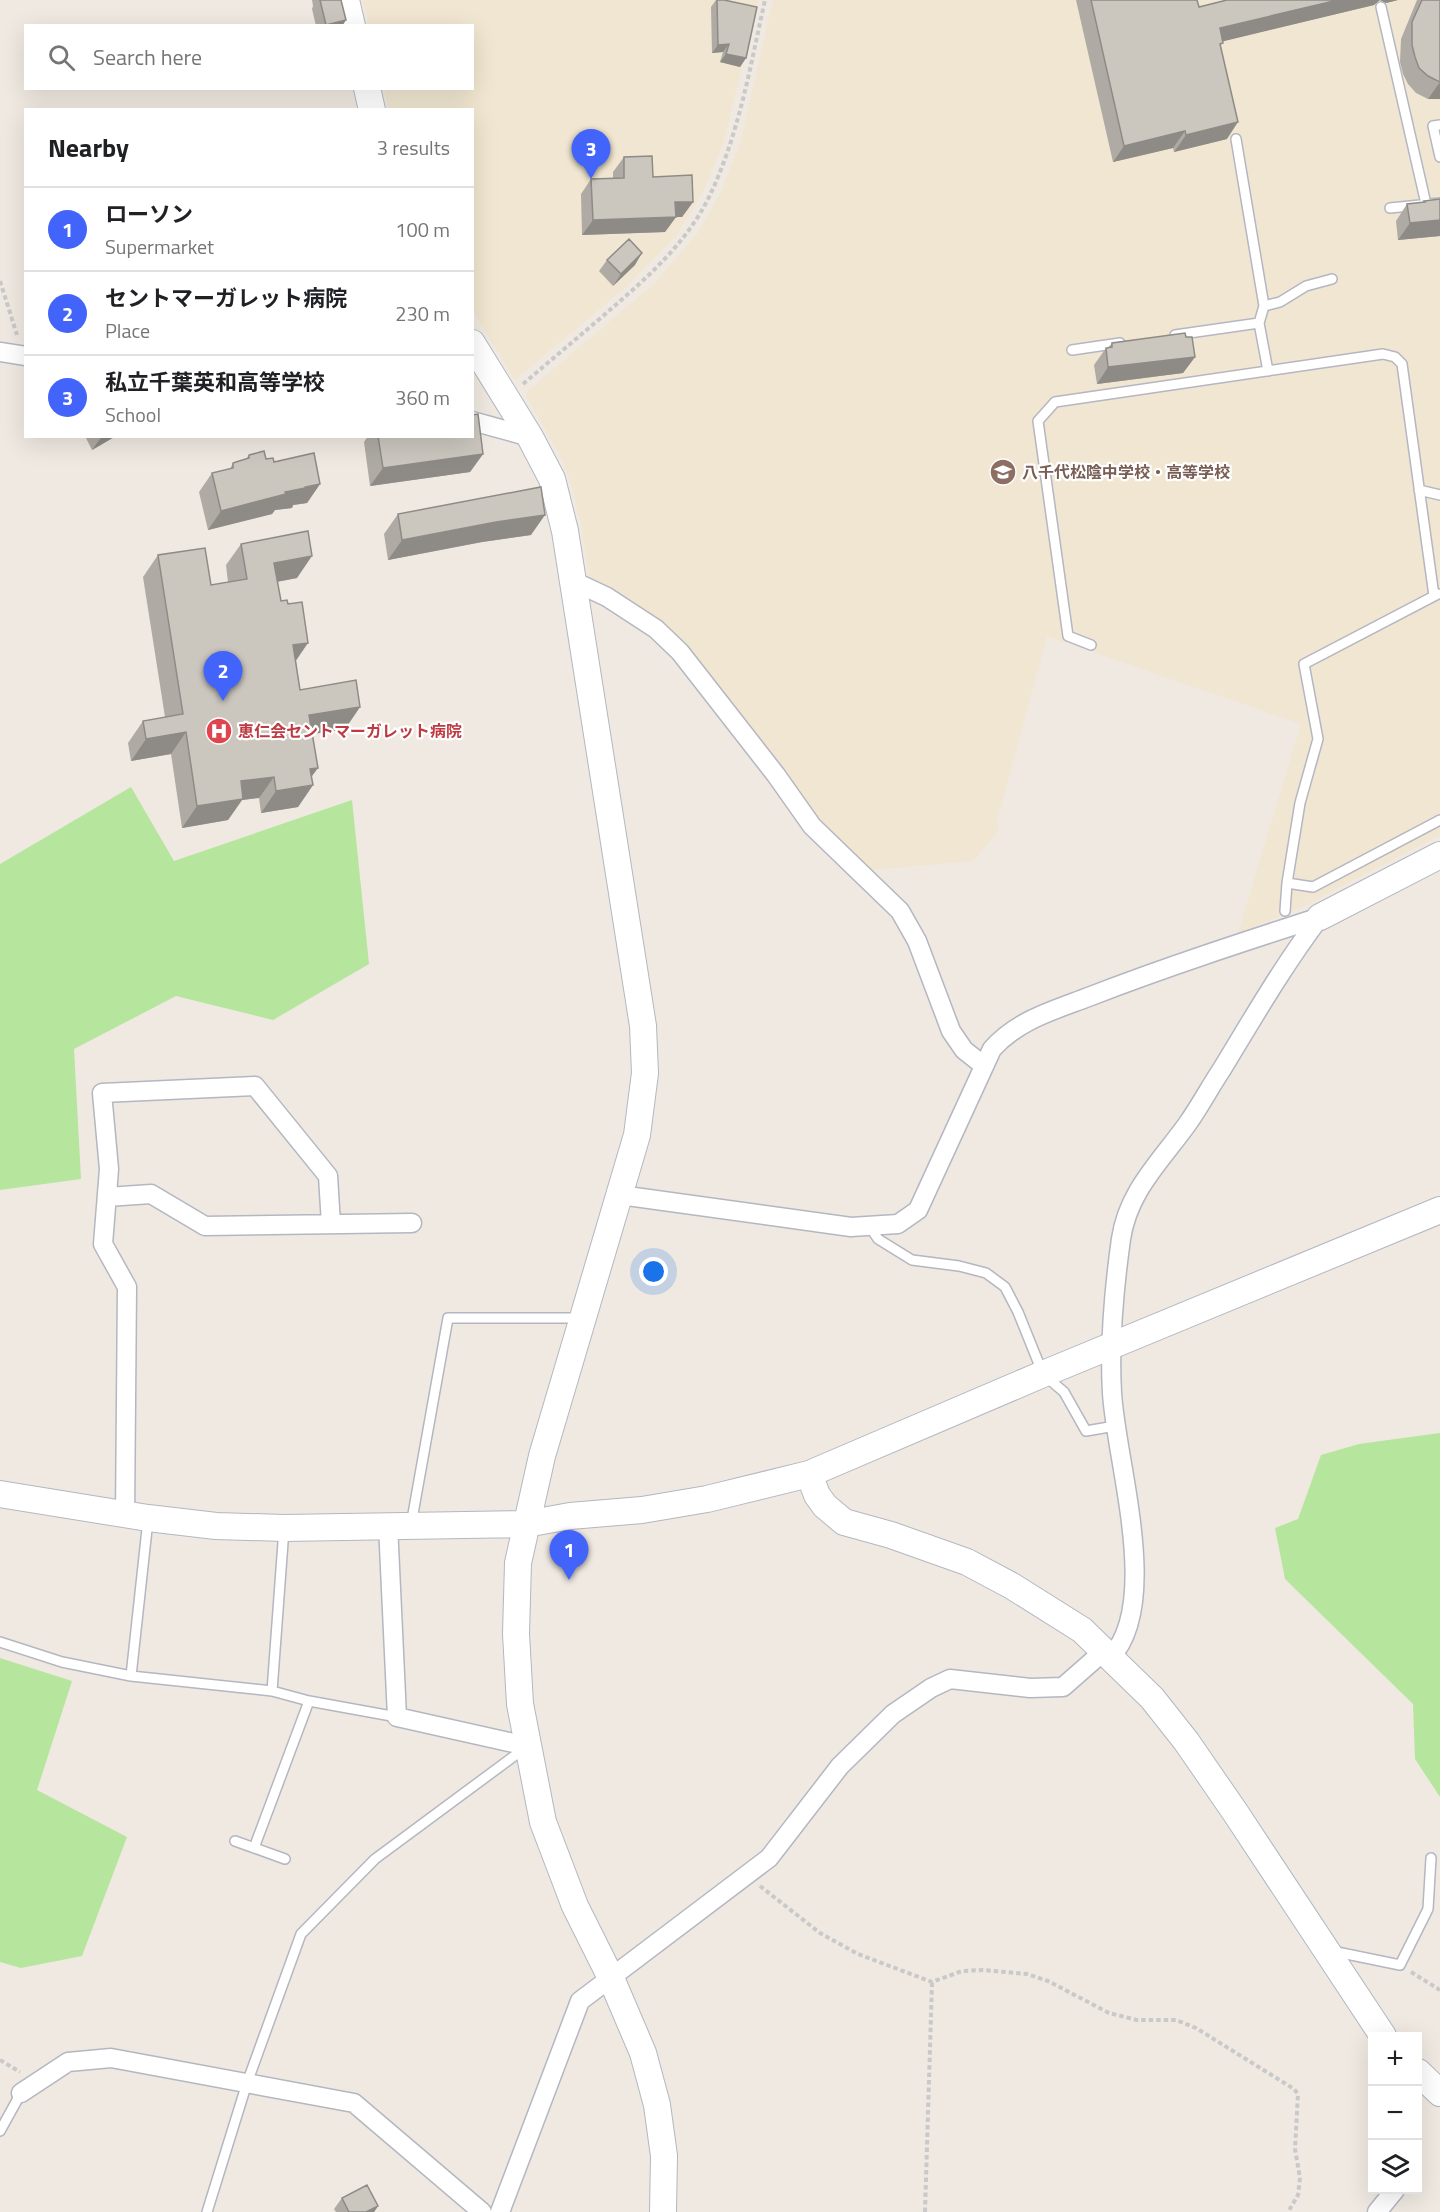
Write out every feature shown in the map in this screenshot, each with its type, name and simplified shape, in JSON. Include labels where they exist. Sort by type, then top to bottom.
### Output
[{"type":"street","points":[[346,0],[352,24]]},
{"type":"street","points":[[367,90],[372,108]]},
{"type":"street","points":[[474,346],[530,437],[552,479],[565,531],[643,1026],[645,1073],[637,1135],[542,1456],[518,1563],[516,1634],[520,1704],[543,1822],[575,1906],[611,1978],[644,2053],[657,2105],[664,2156],[663,2212]]},
{"type":"street","points":[[0,352],[24,356]]},
{"type":"street","points":[[474,423],[530,437]]},
{"type":"street","points":[[573,581],[607,597],[656,629],[680,652],[776,775],[812,826],[900,911],[917,941],[951,1031],[964,1050],[983,1065]]},
{"type":"street","points":[[620,1195],[850,1227],[898,1224],[918,1210],[992,1049],[1002,1037],[1021,1024],[1120,985],[1320,917],[1440,855]]},
{"type":"street","points":[[500,2212],[580,2001],[770,1858],[840,1766],[893,1714],[931,1688],[950,1679],[1030,1688],[1063,1687],[1107,1654],[1119,1649],[1132,1612],[1134,1545],[1112,1394],[1111,1347],[1121,1237],[1131,1201],[1153,1167],[1188,1123],[1290,957],[1320,917]]},
{"type":"street","points":[[136,1517],[127,1287],[104,1244],[109,1169],[102,1092],[255,1086],[328,1176],[330,1224]]},
{"type":"street","points":[[107,1197],[151,1194],[205,1226],[412,1223]]},
{"type":"street","points":[[0,1494],[136,1517],[216,1526],[284,1528],[526,1524],[570,1516],[642,1510],[707,1499],[809,1474],[1043,1374],[1440,1210]]},
{"type":"street","points":[[809,1474],[817,1495],[825,1506],[844,1522],[901,1538],[967,1562],[1046,1606],[1082,1630],[1152,1698],[1186,1741],[1235,1812],[1380,2032]]},
{"type":"street","points":[[400,1525],[397,1717],[527,1746]]},
{"type":"street","points":[[21,2093],[68,2061],[111,2058],[354,2103],[482,2212]]},
{"type":"street","points":[[1422,2076],[1440,2092]]},
{"type":"street","points":[[1377,2212],[1392,2194]]},
{"type":"lane","points":[[1381,7],[1426,204]]},
{"type":"lane","points":[[1440,125],[1433,126],[1440,157]]},
{"type":"lane","points":[[1236,139],[1264,306],[1259,323],[1269,371]]},
{"type":"lane","points":[[1390,208],[1440,203]]},
{"type":"lane","points":[[1264,306],[1280,302],[1306,286],[1332,279]]},
{"type":"lane","points":[[1166,337],[1259,323]]},
{"type":"lane","points":[[1072,351],[1130,342]]},
{"type":"lane","points":[[1091,645],[1068,636],[1038,422],[1054,402],[1383,354],[1395,357],[1402,364],[1419,490],[1437,595],[1304,664],[1318,739],[1300,803],[1287,883],[1285,911]]},
{"type":"lane","points":[[1419,490],[1440,495]]},
{"type":"lane","points":[[1287,883],[1313,887],[1440,820]]},
{"type":"lane","points":[[870,1227],[878,1239],[912,1260],[959,1266],[986,1273],[1005,1287],[1018,1312],[1043,1374],[1064,1392],[1086,1431],[1115,1426]]},
{"type":"lane","points":[[400,1525],[448,1318],[583,1318]]},
{"type":"lane","points":[[131,1676],[136,1517]]},
{"type":"lane","points":[[272,1691],[284,1528]]},
{"type":"lane","points":[[0,1642],[62,1662],[131,1676],[272,1691],[309,1701],[397,1717]]},
{"type":"lane","points":[[254,1848],[309,1701]]},
{"type":"lane","points":[[207,2212],[247,2083],[301,1934],[375,1859],[527,1746]]},
{"type":"lane","points":[[235,1841],[285,1859]]},
{"type":"lane","points":[[1325,1950],[1400,1965],[1428,1909],[1431,1858]]},
{"type":"lane","points":[[0,2131],[21,2093]]},
{"type":"path","points":[[507,398],[648,278],[683,238],[708,199],[732,141],[765,0]]},
{"type":"path","points":[[0,281],[24,356]]},
{"type":"path","points":[[747,1876],[820,1933],[858,1954],[932,1982],[962,1971],[983,1970],[1027,1974],[1048,1981],[1109,2013],[1137,2020],[1176,2020],[1196,2028],[1294,2089],[1298,2094],[1295,2149],[1300,2178],[1298,2195],[1288,2212]]},
{"type":"path","points":[[1400,1965],[1440,1990]]},
{"type":"path","points":[[925,2212],[932,1982]]},
{"type":"shaded area","points":[[363,0],[758,0],[724,142],[704,190],[676,236],[627,286],[515,380],[474,313],[474,108],[389,108],[384,90],[474,90],[474,24],[369,24]]},
{"type":"shaded area","name":"八千代松陰中学校・高等学校","points":[[773,0],[1440,0],[1440,835],[1300,908],[1238,933],[1301,724],[1047,636],[997,821],[999,831],[973,861],[868,870],[817,822],[683,645],[590,581],[573,489],[560,455],[526,396],[527,392],[655,283],[698,233],[722,190],[741,140]]},
{"type":"green space","points":[[131,787],[174,861],[352,800],[369,964],[273,1020],[176,996],[74,1049],[81,1179],[0,1190],[0,864]]},
{"type":"green space","points":[[1440,1433],[1440,1797],[1415,1759],[1413,1704],[1285,1579],[1275,1528],[1298,1519],[1321,1455],[1359,1444]]},
{"type":"green space","points":[[0,1658],[72,1681],[37,1790],[127,1837],[82,1956],[21,1968],[0,1962]]},
{"type":"building","points":[[320,0],[341,0],[346,20],[326,24]]},
{"type":"building","points":[[717,0],[757,7],[746,58],[726,54],[729,44],[718,45]]},
{"type":"building","points":[[1091,0],[1197,0],[1199,7],[1227,0],[1338,0],[1220,28],[1223,43],[1220,44],[1238,122],[1186,135],[1185,131],[1124,146]]},
{"type":"building","points":[[1422,0],[1440,0],[1440,82],[1419,68],[1412,45],[1412,22]]},
{"type":"building","points":[[652,156],[653,177],[692,175],[693,202],[675,202],[676,217],[593,220],[591,179],[624,178],[624,157]]},
{"type":"building","points":[[1440,199],[1440,220],[1410,223],[1407,204]]},
{"type":"building","points":[[629,239],[642,253],[621,274],[607,260]]},
{"type":"building","points":[[1185,333],[1186,337],[1192,337],[1195,357],[1108,367],[1106,348],[1112,347],[1112,343]]},
{"type":"building","points":[[478,414],[483,454],[383,468],[378,438],[474,438],[474,415]]},
{"type":"building","points":[[264,451],[266,459],[273,458],[274,462],[314,453],[320,484],[221,511],[212,473],[233,468],[233,463]]},
{"type":"building","points":[[541,487],[545,515],[402,540],[398,514]]},
{"type":"building","points":[[308,531],[312,556],[274,563],[281,601],[287,600],[288,604],[302,602],[308,643],[293,645],[300,690],[356,680],[360,707],[309,715],[318,768],[310,769],[313,785],[276,791],[274,777],[241,781],[243,799],[197,806],[186,732],[146,739],[143,721],[183,714],[158,555],[205,548],[211,585],[247,579],[241,544]]},
{"type":"building","points":[[367,2185],[378,2206],[366,2212],[349,2212],[342,2198]]},
{"type":"place","name":"私立千葉英和高等学校","points":[[591,179]]},
{"type":"place","name":"八千代松陰中学校・高等学校","points":[[1003,472]]},
{"type":"place","name":"セントマーガレット病院","points":[[223,701]]},
{"type":"place","name":"恵仁会セントマーガレット病院","points":[[219,731]]},
{"type":"place","name":"ローソン","points":[[569,1580]]}]
